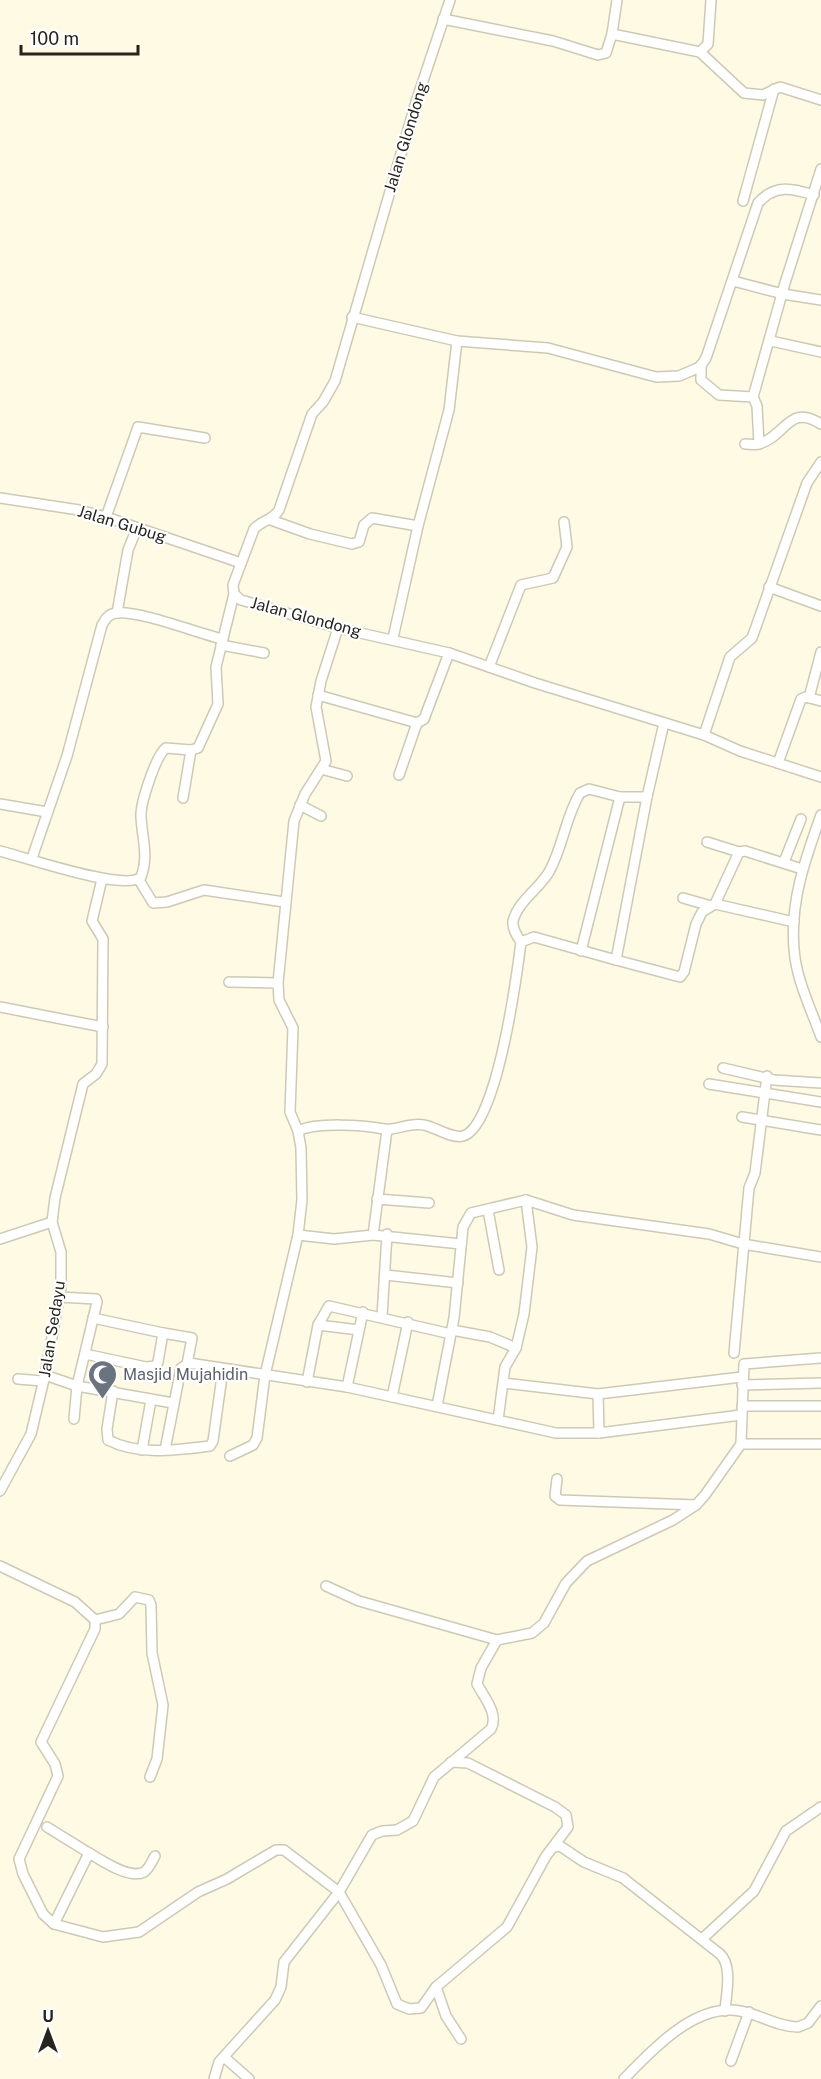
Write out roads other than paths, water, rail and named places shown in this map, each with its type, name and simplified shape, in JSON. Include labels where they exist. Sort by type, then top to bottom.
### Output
[{"type":"street","name":"Jalan Glondong","points":[[450,0],[352,317],[335,381],[323,402],[312,414],[284,499],[271,520],[261,522],[254,529],[233,585],[234,594],[241,600],[338,628],[393,638],[449,653],[535,683],[704,735],[740,751],[821,777]]},
{"type":"street","points":[[442,20],[553,41],[598,55],[606,53],[612,34],[617,0]]},
{"type":"street","points":[[700,52],[708,44],[711,0]]},
{"type":"street","points":[[612,34],[700,52],[744,93],[763,94],[774,89],[786,88],[821,100]]},
{"type":"street","points":[[743,201],[774,89]]},
{"type":"street","points":[[759,444],[757,405],[753,397],[821,169]]},
{"type":"street","points":[[753,397],[717,394],[701,380],[701,365],[733,281],[758,203],[765,195],[776,189],[789,188],[814,195]]},
{"type":"street","points":[[733,281],[783,294],[821,300]]},
{"type":"street","points":[[352,317],[457,341],[548,348],[667,378],[679,376],[701,365]]},
{"type":"street","points":[[393,638],[418,526],[449,410],[457,341]]},
{"type":"street","points":[[771,341],[821,352]]},
{"type":"street","points":[[745,444],[759,444],[796,418],[809,416],[821,424]]},
{"type":"street","points":[[105,517],[138,427],[205,438]]},
{"type":"street","points":[[704,735],[730,657],[752,638],[807,483],[818,466]]},
{"type":"street","name":"Jalan Gubug","points":[[0,498],[80,510],[241,563]]},
{"type":"street","points":[[271,520],[310,534],[349,544],[359,542],[364,525],[372,518],[418,526]]},
{"type":"street","points":[[489,666],[520,585],[549,580],[556,574],[567,547],[564,522]]},
{"type":"street","points":[[117,613],[128,550],[137,528]]},
{"type":"street","points":[[770,587],[821,606]]},
{"type":"street","points":[[234,594],[216,671],[217,708],[198,747],[191,750],[166,748],[157,759],[141,814],[146,856],[139,880],[153,903],[167,902],[204,890],[284,902]]},
{"type":"street","points":[[32,858],[67,756],[102,625],[111,614],[137,615],[264,653]]},
{"type":"street","points":[[230,1456],[256,1441],[265,1375],[298,1235],[303,1167],[298,1131],[290,1112],[293,1028],[279,1000],[278,983],[284,902],[294,821],[300,805],[321,769],[326,753],[317,718],[318,695],[338,628]]},
{"type":"street","points":[[808,698],[821,652]]},
{"type":"street","points":[[399,775],[417,723],[424,719],[449,653]]},
{"type":"street","points":[[318,695],[417,723]]},
{"type":"street","points":[[778,763],[801,699],[821,701]]},
{"type":"street","points":[[616,960],[647,797],[664,723]]},
{"type":"street","points":[[183,798],[191,750]]},
{"type":"street","points":[[321,769],[347,776]]},
{"type":"street","points":[[298,1131],[308,1126],[368,1127],[387,1130],[411,1124],[423,1124],[458,1136],[464,1136],[470,1132],[498,1074],[521,942],[513,928],[513,920],[526,898],[540,885],[550,869],[580,793],[589,789],[620,797],[647,797]]},
{"type":"street","points":[[581,951],[620,797]]},
{"type":"street","points":[[0,804],[47,812]]},
{"type":"street","points":[[300,805],[321,816]]},
{"type":"street","points":[[821,815],[795,895],[794,922],[794,950],[799,975],[821,1037]]},
{"type":"street","points":[[784,862],[801,819]]},
{"type":"street","points":[[796,832],[813,838]]},
{"type":"street","points":[[707,842],[784,862],[802,869]]},
{"type":"street","points":[[0,851],[102,879],[139,880]]},
{"type":"street","points":[[521,942],[534,937],[680,976],[684,972],[696,924],[702,912],[713,905],[740,852]]},
{"type":"street","name":"Jalan Sedayu","points":[[0,1491],[31,1434],[59,1297],[62,1252],[52,1222],[55,1198],[83,1084],[95,1076],[102,1064],[103,939],[92,921],[102,879]]},
{"type":"street","points":[[683,898],[794,922]]},
{"type":"street","points":[[229,982],[278,983]]},
{"type":"street","points":[[0,1008],[103,1027]]},
{"type":"street","points":[[723,1068],[787,1082],[821,1083]]},
{"type":"street","points":[[734,1353],[749,1188],[755,1173],[767,1077]]},
{"type":"street","points":[[709,1084],[821,1102]]},
{"type":"street","points":[[742,1117],[821,1130]]},
{"type":"street","points":[[373,1235],[387,1130]]},
{"type":"street","points":[[377,1199],[429,1203]]},
{"type":"street","points":[[498,1420],[505,1367],[516,1348],[525,1314],[532,1247],[526,1200]]},
{"type":"street","points":[[437,1406],[451,1332],[461,1244],[467,1216],[526,1200],[573,1215],[709,1234],[743,1244],[821,1257]]},
{"type":"street","points":[[488,1210],[499,1269]]},
{"type":"street","points":[[0,1239],[52,1222]]},
{"type":"street","points":[[298,1235],[334,1239],[387,1234],[461,1244]]},
{"type":"street","points":[[382,1317],[387,1234]]},
{"type":"street","points":[[386,1275],[458,1283]]},
{"type":"street","points":[[59,1297],[96,1299],[77,1386],[74,1419]]},
{"type":"street","points":[[307,1382],[318,1325],[329,1306],[451,1332],[490,1337],[516,1348]]},
{"type":"street","points":[[347,1387],[363,1312]]},
{"type":"street","points":[[93,1318],[192,1338],[187,1364]]},
{"type":"street","points":[[392,1398],[408,1322]]},
{"type":"street","points":[[318,1325],[359,1330]]},
{"type":"street","points":[[85,1354],[153,1367],[158,1362],[163,1333]]},
{"type":"street","points":[[326,1586],[359,1601],[497,1640],[532,1633],[538,1628],[566,1583],[587,1560],[674,1520],[696,1505],[741,1444],[743,1367],[748,1362],[821,1358]]},
{"type":"street","points":[[165,1450],[181,1368],[187,1364],[347,1387],[556,1433],[599,1432],[741,1410],[821,1406]]},
{"type":"street","points":[[113,1391],[106,1429],[108,1440],[142,1449],[165,1450],[212,1444],[223,1369]]},
{"type":"street","points":[[18,1379],[44,1378],[173,1403]]},
{"type":"street","points":[[504,1383],[598,1394],[742,1381],[821,1383]]},
{"type":"street","points":[[598,1394],[599,1432]]},
{"type":"street","points":[[142,1449],[152,1400]]},
{"type":"street","points":[[741,1444],[821,1444]]},
{"type":"street","points":[[557,1479],[555,1496],[560,1500],[696,1505]]},
{"type":"street","points":[[0,1566],[75,1602],[95,1620],[95,1629],[41,1742],[55,1764],[58,1776],[20,1859],[34,1900],[43,1914],[54,1924],[103,1937],[139,1932],[198,1892],[228,1879],[276,1850],[284,1850],[339,1892],[381,1965],[397,2004],[409,2009],[421,2008],[436,1987],[507,1927],[546,1856],[568,1827],[567,1815],[468,1763],[452,1762]]},
{"type":"street","points":[[95,1620],[119,1614],[135,1597],[149,1600],[152,1605],[152,1653],[163,1705],[157,1760],[150,1777]]},
{"type":"street","points":[[214,2079],[219,2062],[275,2000],[281,1987],[284,1962],[339,1892],[372,1835],[397,1830],[412,1821],[434,1777],[488,1732],[494,1723],[493,1714],[477,1684],[481,1668],[497,1640]]},
{"type":"street","points":[[702,1940],[754,1891],[786,1831],[821,1807]]},
{"type":"street","points":[[47,1827],[114,1868],[138,1874],[146,1871],[155,1856]]},
{"type":"street","points":[[554,1847],[560,1846],[584,1862],[623,1878],[725,1959],[725,2011]]},
{"type":"street","points":[[54,1924],[89,1852]]},
{"type":"street","points":[[436,1987],[446,2016],[461,2040]]},
{"type":"street","points":[[624,2079],[649,2053],[694,2020],[708,2013],[749,2012],[793,2027],[808,2023],[821,2006]]},
{"type":"street","points":[[731,2061],[749,2012]]},
{"type":"street","points":[[224,2057],[249,2079]]},
{"type":"place","name":"Masjid Mujahidin","points":[[102,1400]]}]
